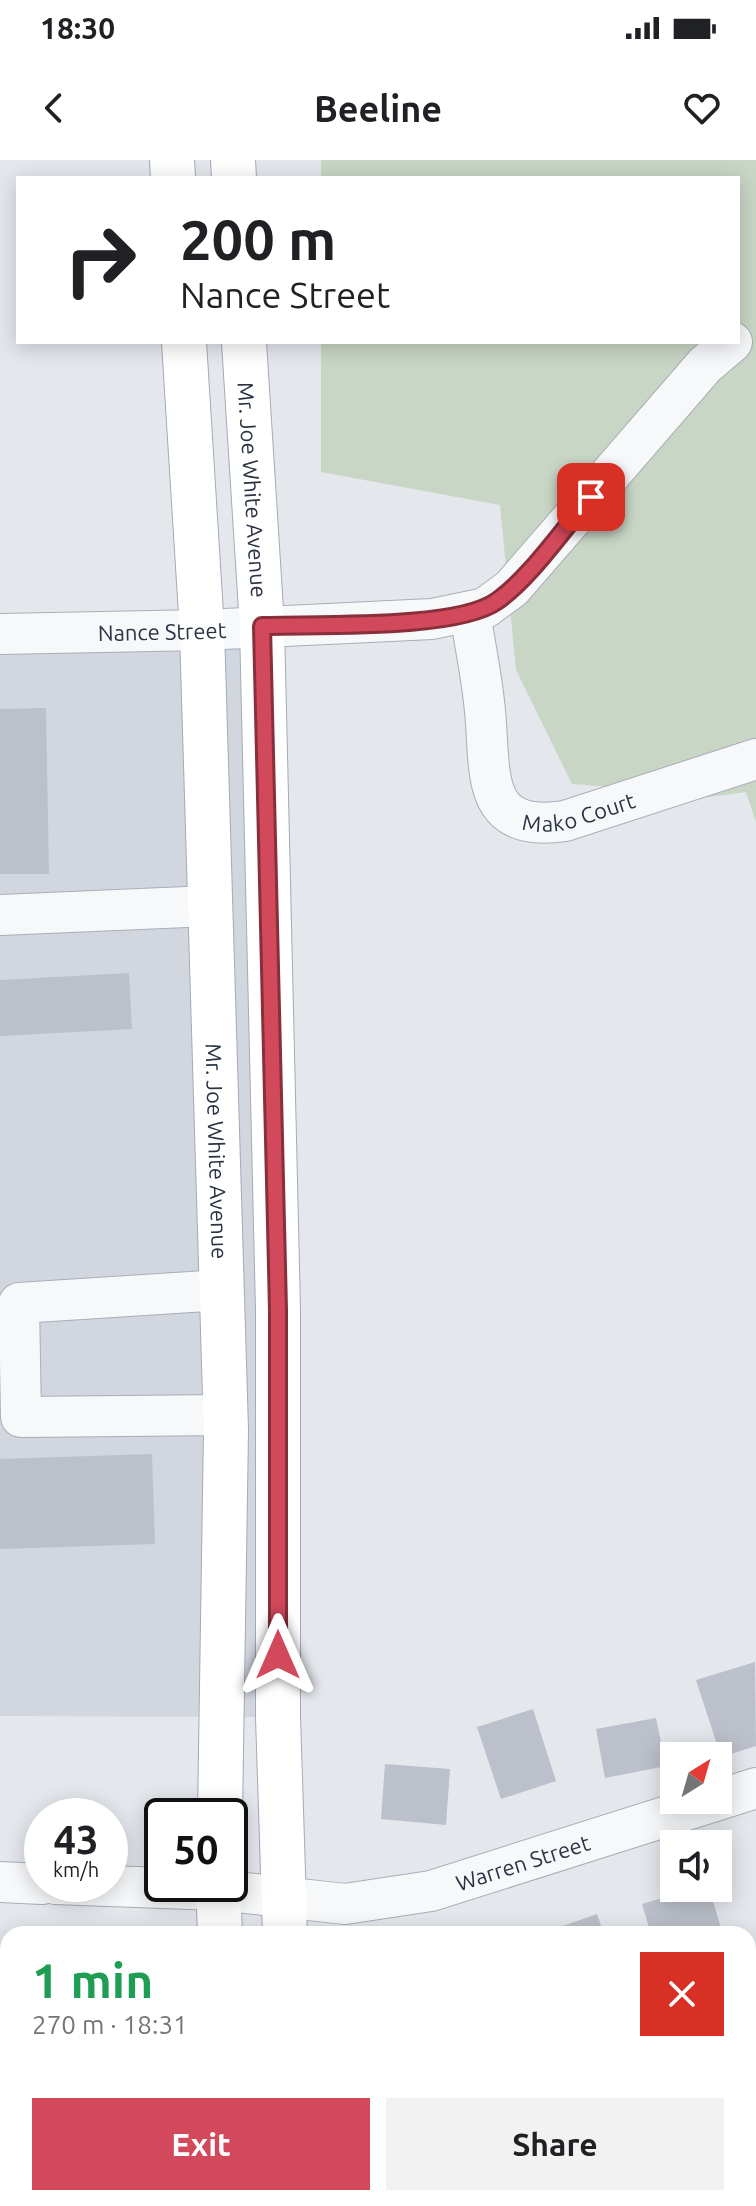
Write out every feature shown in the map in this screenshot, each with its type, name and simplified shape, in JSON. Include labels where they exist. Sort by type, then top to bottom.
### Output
[{"type":"main road","name":"Mr. Joe White Avenue","points":[[184,344],[202,630],[222,1290],[225,1415],[220,1798]]},
{"type":"main road","name":"Mr. Joe White Avenue","points":[[244,344],[262,626],[278,1310],[278,1717],[285,1916]]},
{"type":"main road","points":[[219,1902],[220,1926]]},
{"type":"street","name":"Nance Street","points":[[0,634],[202,630],[432,619],[470,613],[497,601],[512,588],[705,365],[730,344]]},
{"type":"street","name":"Mako Court","points":[[470,613],[485,710],[491,789],[514,817],[543,824],[565,821],[756,759]]},
{"type":"street","points":[[0,915],[210,906]]},
{"type":"street","points":[[222,1290],[19,1303],[21,1417],[225,1415]]},
{"type":"street","name":"Warren Street","points":[[248,1900],[285,1916],[431,1891],[756,1788]]},
{"type":"street","points":[[0,1882],[24,1883]]},
{"type":"shaded area","points":[[262,626],[278,1717],[0,1716],[0,646]]},
{"type":"green space","points":[[321,160],[756,160],[756,822],[746,792],[688,800],[680,792],[572,784],[516,670],[500,505],[321,472],[321,344],[740,344],[740,176],[321,176]]},
{"type":"building","points":[[46,708],[49,874],[0,874],[0,709]]},
{"type":"building","points":[[129,973],[132,1029],[0,1036],[0,980]]},
{"type":"building","points":[[152,1454],[155,1544],[0,1549],[0,1459]]},
{"type":"building","points":[[755,1662],[756,1746],[732,1754],[732,1742],[716,1742],[696,1680]]},
{"type":"building","points":[[533,1709],[556,1781],[501,1799],[477,1727]]},
{"type":"building","points":[[656,1718],[661,1742],[660,1767],[605,1778],[596,1729]]},
{"type":"building","points":[[385,1764],[450,1769],[446,1825],[381,1819]]},
{"type":"building","points":[[660,1899],[660,1902],[713,1902],[720,1926],[649,1926],[642,1904]]},
{"type":"building","points":[[597,1914],[601,1926],[563,1926]]},
{"type":"route","points":[[278,1655],[278,1310],[262,626],[432,619],[485,608],[512,588],[591,497]]}]
